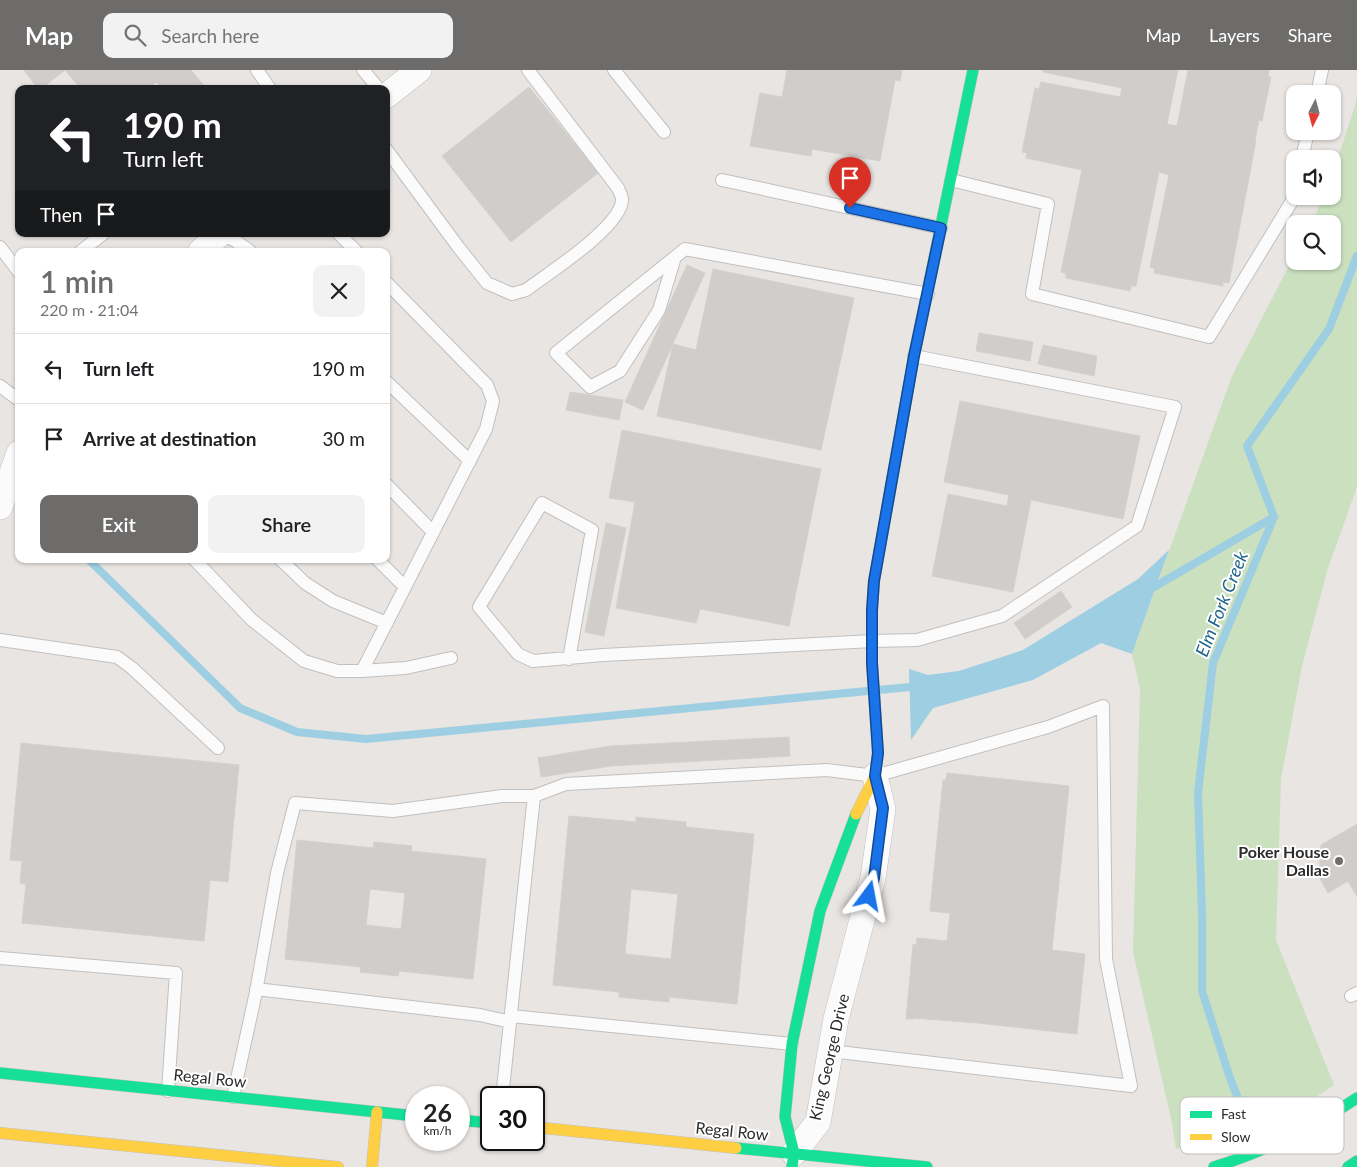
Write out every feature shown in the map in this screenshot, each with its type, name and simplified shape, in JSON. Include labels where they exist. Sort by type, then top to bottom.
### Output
[{"type":"main road","name":"King George Drive","points":[[793,1160],[785,1117],[792,1044],[820,911],[853,819],[877,765],[872,663],[874,581],[914,356],[973,70]]},
{"type":"main road","name":"Regal Row","points":[[0,1074],[405,1115]]},
{"type":"main road","points":[[1344,1107],[1357,1098]]},
{"type":"main road","points":[[372,1167],[377,1112]]},
{"type":"main road","name":"Regal Row","points":[[545,1128],[793,1160],[927,1167]]},
{"type":"main road","points":[[0,1133],[338,1167]]},
{"type":"main road","points":[[1214,1167],[1253,1154]]},
{"type":"main road","points":[[1348,1167],[1357,1161]]},
{"type":"street","points":[[390,93],[419,70]]},
{"type":"street","points":[[204,248],[217,237]]},
{"type":"street","points":[[0,507],[15,464]]},
{"type":"street","name":"King George Drive","points":[[793,1160],[818,1122],[836,1019],[874,878],[883,808],[877,765]]},
{"type":"lane","points":[[257,70],[267,85]]},
{"type":"lane","points":[[363,70],[376,85]]},
{"type":"lane","points":[[390,154],[458,248],[487,283],[512,294],[526,290],[597,237],[619,210],[622,199],[618,188],[528,70]]},
{"type":"lane","points":[[614,70],[664,132]]},
{"type":"lane","points":[[1319,85],[1322,70]]},
{"type":"lane","points":[[722,180],[941,228]]},
{"type":"lane","points":[[951,180],[1048,204],[1032,294],[1209,336],[1290,205]]},
{"type":"lane","points":[[85,248],[99,237]]},
{"type":"lane","points":[[227,237],[246,248]]},
{"type":"lane","points":[[342,237],[353,248]]},
{"type":"lane","points":[[0,247],[15,267]]},
{"type":"lane","points":[[675,257],[659,310],[620,371],[590,387],[556,353],[675,257],[685,249],[928,294]]},
{"type":"lane","points":[[362,671],[486,430],[492,401],[487,385],[390,286]]},
{"type":"lane","points":[[569,659],[592,530],[542,503],[479,607],[518,654],[533,661],[569,659],[603,655],[873,640],[917,640],[1002,616],[1137,526],[1175,407],[914,356]]},
{"type":"lane","points":[[390,385],[470,461]]},
{"type":"lane","points":[[0,386],[15,397]]},
{"type":"lane","points":[[390,488],[433,532]]},
{"type":"lane","points":[[198,563],[252,620],[304,661],[337,670],[362,671],[406,668],[451,658]]},
{"type":"lane","points":[[284,563],[305,583],[333,601],[387,622]]},
{"type":"lane","points":[[381,563],[405,587]]},
{"type":"lane","points":[[0,640],[117,658],[132,668],[218,748]]},
{"type":"lane","points":[[232,1097],[256,988],[277,873],[295,803],[393,811],[502,796],[534,796],[566,784],[576,783],[827,770],[877,765],[1048,727],[1103,706],[1106,959],[1131,1086],[830,1051]]},
{"type":"lane","points":[[503,1086],[534,796]]},
{"type":"lane","points":[[0,958],[176,973],[168,1090]]},
{"type":"lane","points":[[256,988],[511,1019],[792,1044]]},
{"type":"green space","points":[[1357,94],[1357,487],[1328,568],[1302,666],[1281,779],[1276,940],[1334,1085],[1316,1097],[1180,1097],[1180,1148],[1176,1149],[1172,1123],[1133,952],[1140,689],[1132,654],[1232,376],[1287,270],[1341,270],[1341,215],[1315,215],[1320,205],[1341,205],[1340,150],[1355,106]]},
{"type":"water","points":[[1169,550],[1132,654],[1101,643],[1033,680],[933,708],[911,740],[909,669],[928,675],[959,671],[1023,650],[1138,579]]},
{"type":"building","points":[[24,70],[65,70],[46,85],[35,85]]},
{"type":"building","points":[[65,70],[191,70],[203,85],[159,85],[156,82],[152,85],[78,85]]},
{"type":"building","points":[[787,70],[902,70],[900,81],[895,80],[880,161],[812,149],[811,156],[750,146],[760,93],[782,97]]},
{"type":"building","points":[[1043,70],[1178,70],[1167,124],[1177,126],[1188,70],[1269,70],[1268,77],[1271,77],[1262,121],[1259,120],[1229,283],[1223,282],[1223,286],[1154,273],[1155,269],[1150,267],[1169,175],[1159,172],[1136,286],[1131,286],[1130,291],[1066,278],[1066,273],[1061,272],[1082,170],[1026,158],[1027,153],[1022,152],[1035,88],[1039,89],[1041,82],[1120,97],[1122,88],[1043,72]]},
{"type":"building","points":[[529,87],[598,173],[511,242],[442,156]]},
{"type":"building","points":[[687,265],[705,273],[643,410],[625,402]]},
{"type":"building","points":[[713,269],[854,298],[821,450],[657,416],[673,344],[696,350]]},
{"type":"building","points":[[979,333],[1033,342],[1030,361],[976,351]]},
{"type":"building","points":[[1043,345],[1097,356],[1094,376],[1038,364]]},
{"type":"building","points":[[570,392],[623,400],[619,420],[566,410]]},
{"type":"building","points":[[960,401],[1140,436],[1123,519],[1031,500],[1013,592],[932,576],[948,494],[1007,506],[1009,495],[944,482]]},
{"type":"building","points":[[622,430],[821,469],[789,626],[700,609],[696,623],[616,608],[635,502],[609,498]]},
{"type":"building","points":[[606,523],[626,528],[604,636],[585,632]]},
{"type":"building","points":[[1061,591],[1072,607],[1025,639],[1014,623]]},
{"type":"building","points":[[789,737],[790,756],[611,766],[541,777],[538,758],[610,746]]},
{"type":"building","points":[[21,743],[239,765],[228,882],[210,880],[204,941],[22,923],[26,884],[20,883],[22,861],[10,860]]},
{"type":"building","points":[[947,773],[1069,786],[1052,950],[1085,954],[1077,1034],[978,1023],[906,1019],[913,944],[916,945],[917,938],[947,941],[950,913],[930,911],[943,780],[946,780]]},
{"type":"building","points":[[569,816],[636,822],[636,817],[686,822],[686,827],[754,834],[737,1004],[669,997],[669,1002],[619,997],[619,992],[553,985]],"holes":[[[631,889],[678,894],[671,959],[625,954]]]},
{"type":"building","name":"Poker House Dallas","points":[[1357,824],[1357,897],[1348,881],[1328,893],[1319,877],[1321,845]]},
{"type":"building","points":[[297,840],[373,848],[374,842],[412,846],[411,851],[486,859],[473,979],[399,971],[398,976],[360,972],[361,967],[285,959]],"holes":[[[370,889],[405,893],[401,929],[366,925]]]},
{"type":"waterway","name":"Elm Fork Creek","points":[[1237,1097],[1202,991],[1202,915],[1198,793],[1213,663],[1274,517],[1247,446],[1329,329],[1357,256]]},
{"type":"waterway","points":[[1149,590],[1274,517]]},
{"type":"waterway","points":[[92,563],[240,708],[297,732],[366,739],[920,686]]},
{"type":"traffic: fast","points":[[886,514],[914,356],[973,70]]},
{"type":"traffic: fast","points":[[792,1167],[794,1153],[785,1117],[792,1044],[820,911],[856,814]]},
{"type":"traffic: fast","points":[[0,1073],[405,1115]]},
{"type":"traffic: fast","points":[[1344,1106],[1357,1098]]},
{"type":"traffic: fast","points":[[470,1121],[480,1122]]},
{"type":"traffic: fast","points":[[736,1148],[927,1167]]},
{"type":"traffic: fast","points":[[1214,1167],[1252,1154]]},
{"type":"traffic: fast","points":[[1348,1167],[1357,1161]]},
{"type":"traffic: slow","points":[[856,814],[875,776],[878,753],[872,663],[872,610],[874,581],[886,514]]},
{"type":"traffic: slow","points":[[372,1167],[377,1112]]},
{"type":"traffic: slow","points":[[545,1128],[736,1148]]},
{"type":"traffic: slow","points":[[0,1133],[338,1167]]},
{"type":"place","name":"Poker House Dallas","points":[[1339,861]]},
{"type":"route","points":[[850,208],[941,228],[914,356],[874,581],[872,663],[878,753],[875,776],[883,808],[874,878],[869,896]]}]
